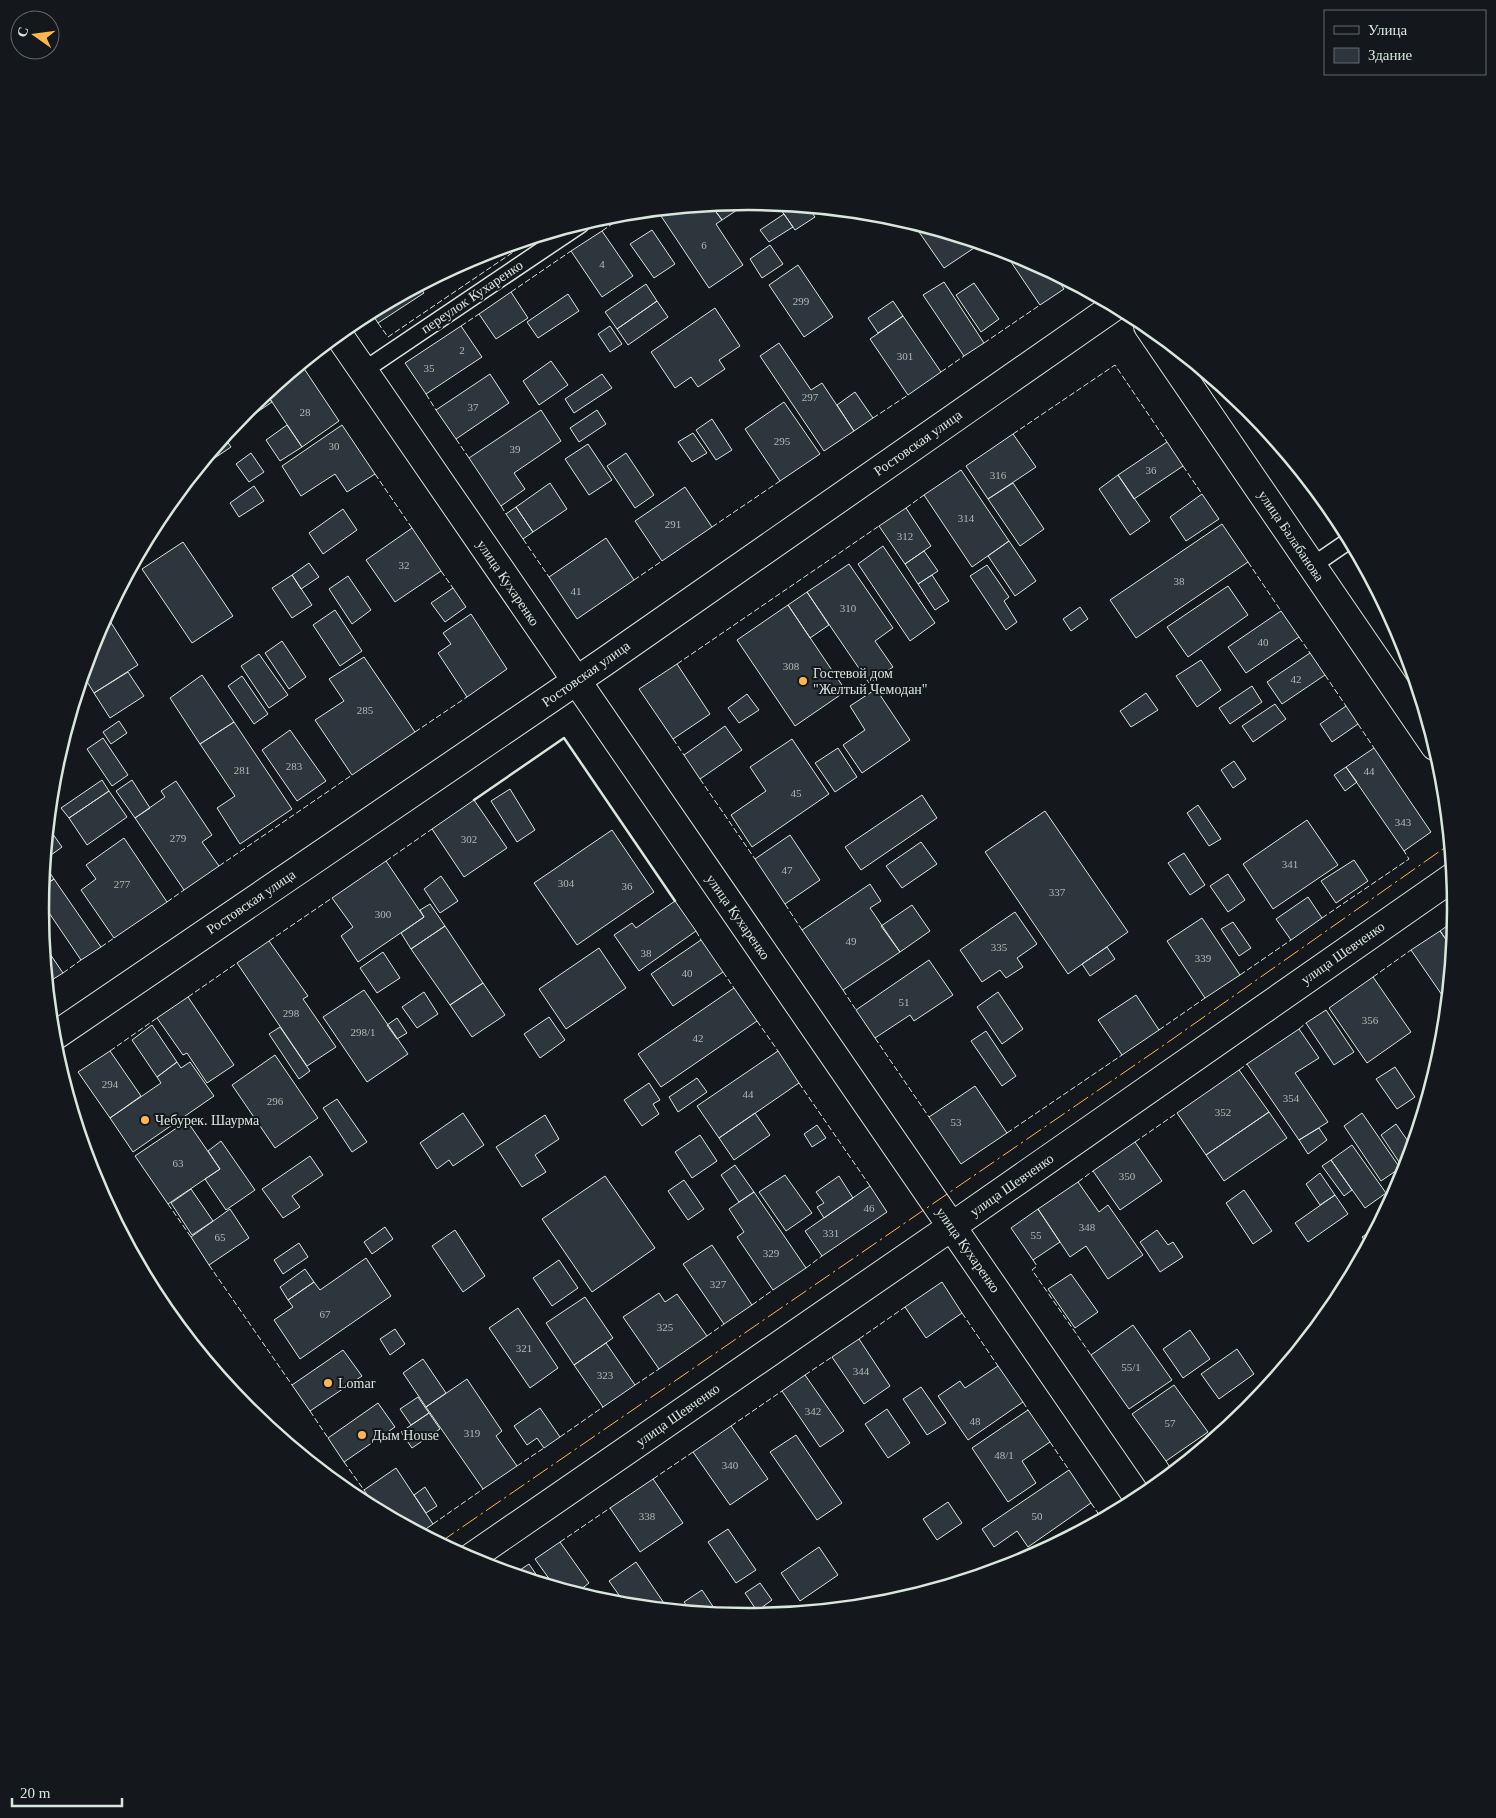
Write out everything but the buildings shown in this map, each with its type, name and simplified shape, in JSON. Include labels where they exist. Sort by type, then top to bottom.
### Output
[{"type":"street","name":"Ростовская улица","points":[[60,1031],[575,682],[1109,310]]},
{"type":"street","name":"улица Кухаренко","points":[[342,340],[575,682],[1134,1491]]},
{"type":"street","name":"улица Балабанова","points":[[1161,345],[1423,729]]},
{"type":"street","name":"улица Шевченко","points":[[477,1554],[951,1227],[1446,882]]},
{"type":"lane","name":"переулок Кухаренко","points":[[363,371],[566,234]]},
{"type":"lane","points":[[1312,566],[1344,544]]},
{"type":"fence","points":[[602,231],[614,223]]},
{"type":"fence","points":[[378,323],[388,337],[518,249]]},
{"type":"fence","points":[[511,292],[571,251]]},
{"type":"fence","points":[[984,343],[1040,305]]},
{"type":"fence","points":[[461,326],[479,314]]},
{"type":"fence","points":[[941,372],[964,356]]},
{"type":"fence","points":[[1013,434],[1115,365],[1167,442]]},
{"type":"fence","points":[[426,394],[436,410]]},
{"type":"fence","points":[[873,418],[908,395]]},
{"type":"fence","points":[[456,439],[469,458]]},
{"type":"fence","points":[[1183,466],[1202,494]]},
{"type":"fence","points":[[375,474],[412,528]]},
{"type":"fence","points":[[712,527],[780,481]]},
{"type":"fence","points":[[906,508],[924,495]]},
{"type":"fence","points":[[501,506],[506,514]]},
{"type":"fence","points":[[677,664],[879,526]]},
{"type":"fence","points":[[523,539],[549,577]]},
{"type":"fence","points":[[634,580],[662,561]]},
{"type":"fence","points":[[1248,562],[1281,611]]},
{"type":"fence","points":[[441,571],[453,588]]},
{"type":"fence","points":[[1299,637],[1310,653]]},
{"type":"fence","points":[[1325,675],[1346,706]]},
{"type":"fence","points":[[415,732],[467,697]]},
{"type":"fence","points":[[1358,724],[1374,748]]},
{"type":"fence","points":[[673,739],[684,755]]},
{"type":"fence","points":[[219,866],[352,775]]},
{"type":"fence","points":[[700,779],[755,859]]},
{"type":"fence","points":[[386,861],[432,829]]},
{"type":"fence","points":[[1322,918],[1409,859],[1404,851]]},
{"type":"fence","points":[[167,902],[184,890]]},
{"type":"fence","points":[[269,941],[332,898]]},
{"type":"fence","points":[[785,904],[802,930]]},
{"type":"fence","points":[[696,931],[701,940]]},
{"type":"fence","points":[[101,947],[114,938]]},
{"type":"fence","points":[[1240,975],[1291,940]]},
{"type":"fence","points":[[1373,977],[1411,950]]},
{"type":"fence","points":[[63,973],[81,960]]},
{"type":"fence","points":[[188,997],[237,963]]},
{"type":"fence","points":[[723,972],[734,988]]},
{"type":"fence","points":[[843,990],[856,1010]]},
{"type":"fence","points":[[1159,1030],[1205,998]]},
{"type":"fence","points":[[110,1051],[157,1018]]},
{"type":"fence","points":[[757,1021],[778,1051]]},
{"type":"fence","points":[[1299,1029],[1306,1023]]},
{"type":"fence","points":[[875,1038],[929,1117]]},
{"type":"fence","points":[[1007,1133],[1122,1055]]},
{"type":"fence","points":[[1239,1070],[1247,1064]]},
{"type":"fence","points":[[799,1083],[870,1186]]},
{"type":"fence","points":[[1135,1142],[1177,1113]]},
{"type":"fence","points":[[1078,1182],[1093,1171]]},
{"type":"fence","points":[[168,1204],[191,1237]]},
{"type":"fence","points":[[806,1268],[822,1256]]},
{"type":"fence","points":[[1033,1260],[1037,1266],[1032,1270],[1091,1355]]},
{"type":"fence","points":[[209,1265],[292,1385]]},
{"type":"fence","points":[[752,1305],[773,1290]]},
{"type":"fence","points":[[859,1339],[905,1307]]},
{"type":"fence","points":[[962,1313],[998,1366]]},
{"type":"fence","points":[[707,1336],[724,1324]]},
{"type":"fence","points":[[805,1375],[832,1357]]},
{"type":"fence","points":[[635,1385],[659,1369]]},
{"type":"fence","points":[[731,1426],[782,1391]]},
{"type":"fence","points":[[1023,1402],[1028,1410]]},
{"type":"fence","points":[[560,1437],[603,1407]]},
{"type":"fence","points":[[310,1411],[328,1438]]},
{"type":"fence","points":[[1050,1442],[1069,1470]]},
{"type":"fence","points":[[517,1466],[544,1448]]},
{"type":"fence","points":[[653,1479],[693,1452]]},
{"type":"fence","points":[[1166,1461],[1170,1467]]},
{"type":"fence","points":[[344,1462],[364,1490]]},
{"type":"fence","points":[[433,1524],[483,1489]]},
{"type":"fence","points":[[1091,1503],[1099,1514]]},
{"type":"fence","points":[[560,1542],[610,1508]]},
{"type":"wall","points":[[474,800],[564,738],[675,901]]},
{"type":"power","points":[[445,1539],[1164,1045],[1444,848]]},
{"type":"place","name":"Гостевой дом \"Желтый Чемодан\"","points":[[803,681]]},
{"type":"place","name":"Чебурек. Шаурма","points":[[145,1120]]},
{"type":"place","name":"Lomar","points":[[328,1383]]},
{"type":"place","name":"Дым House","points":[[362,1435]]}]
